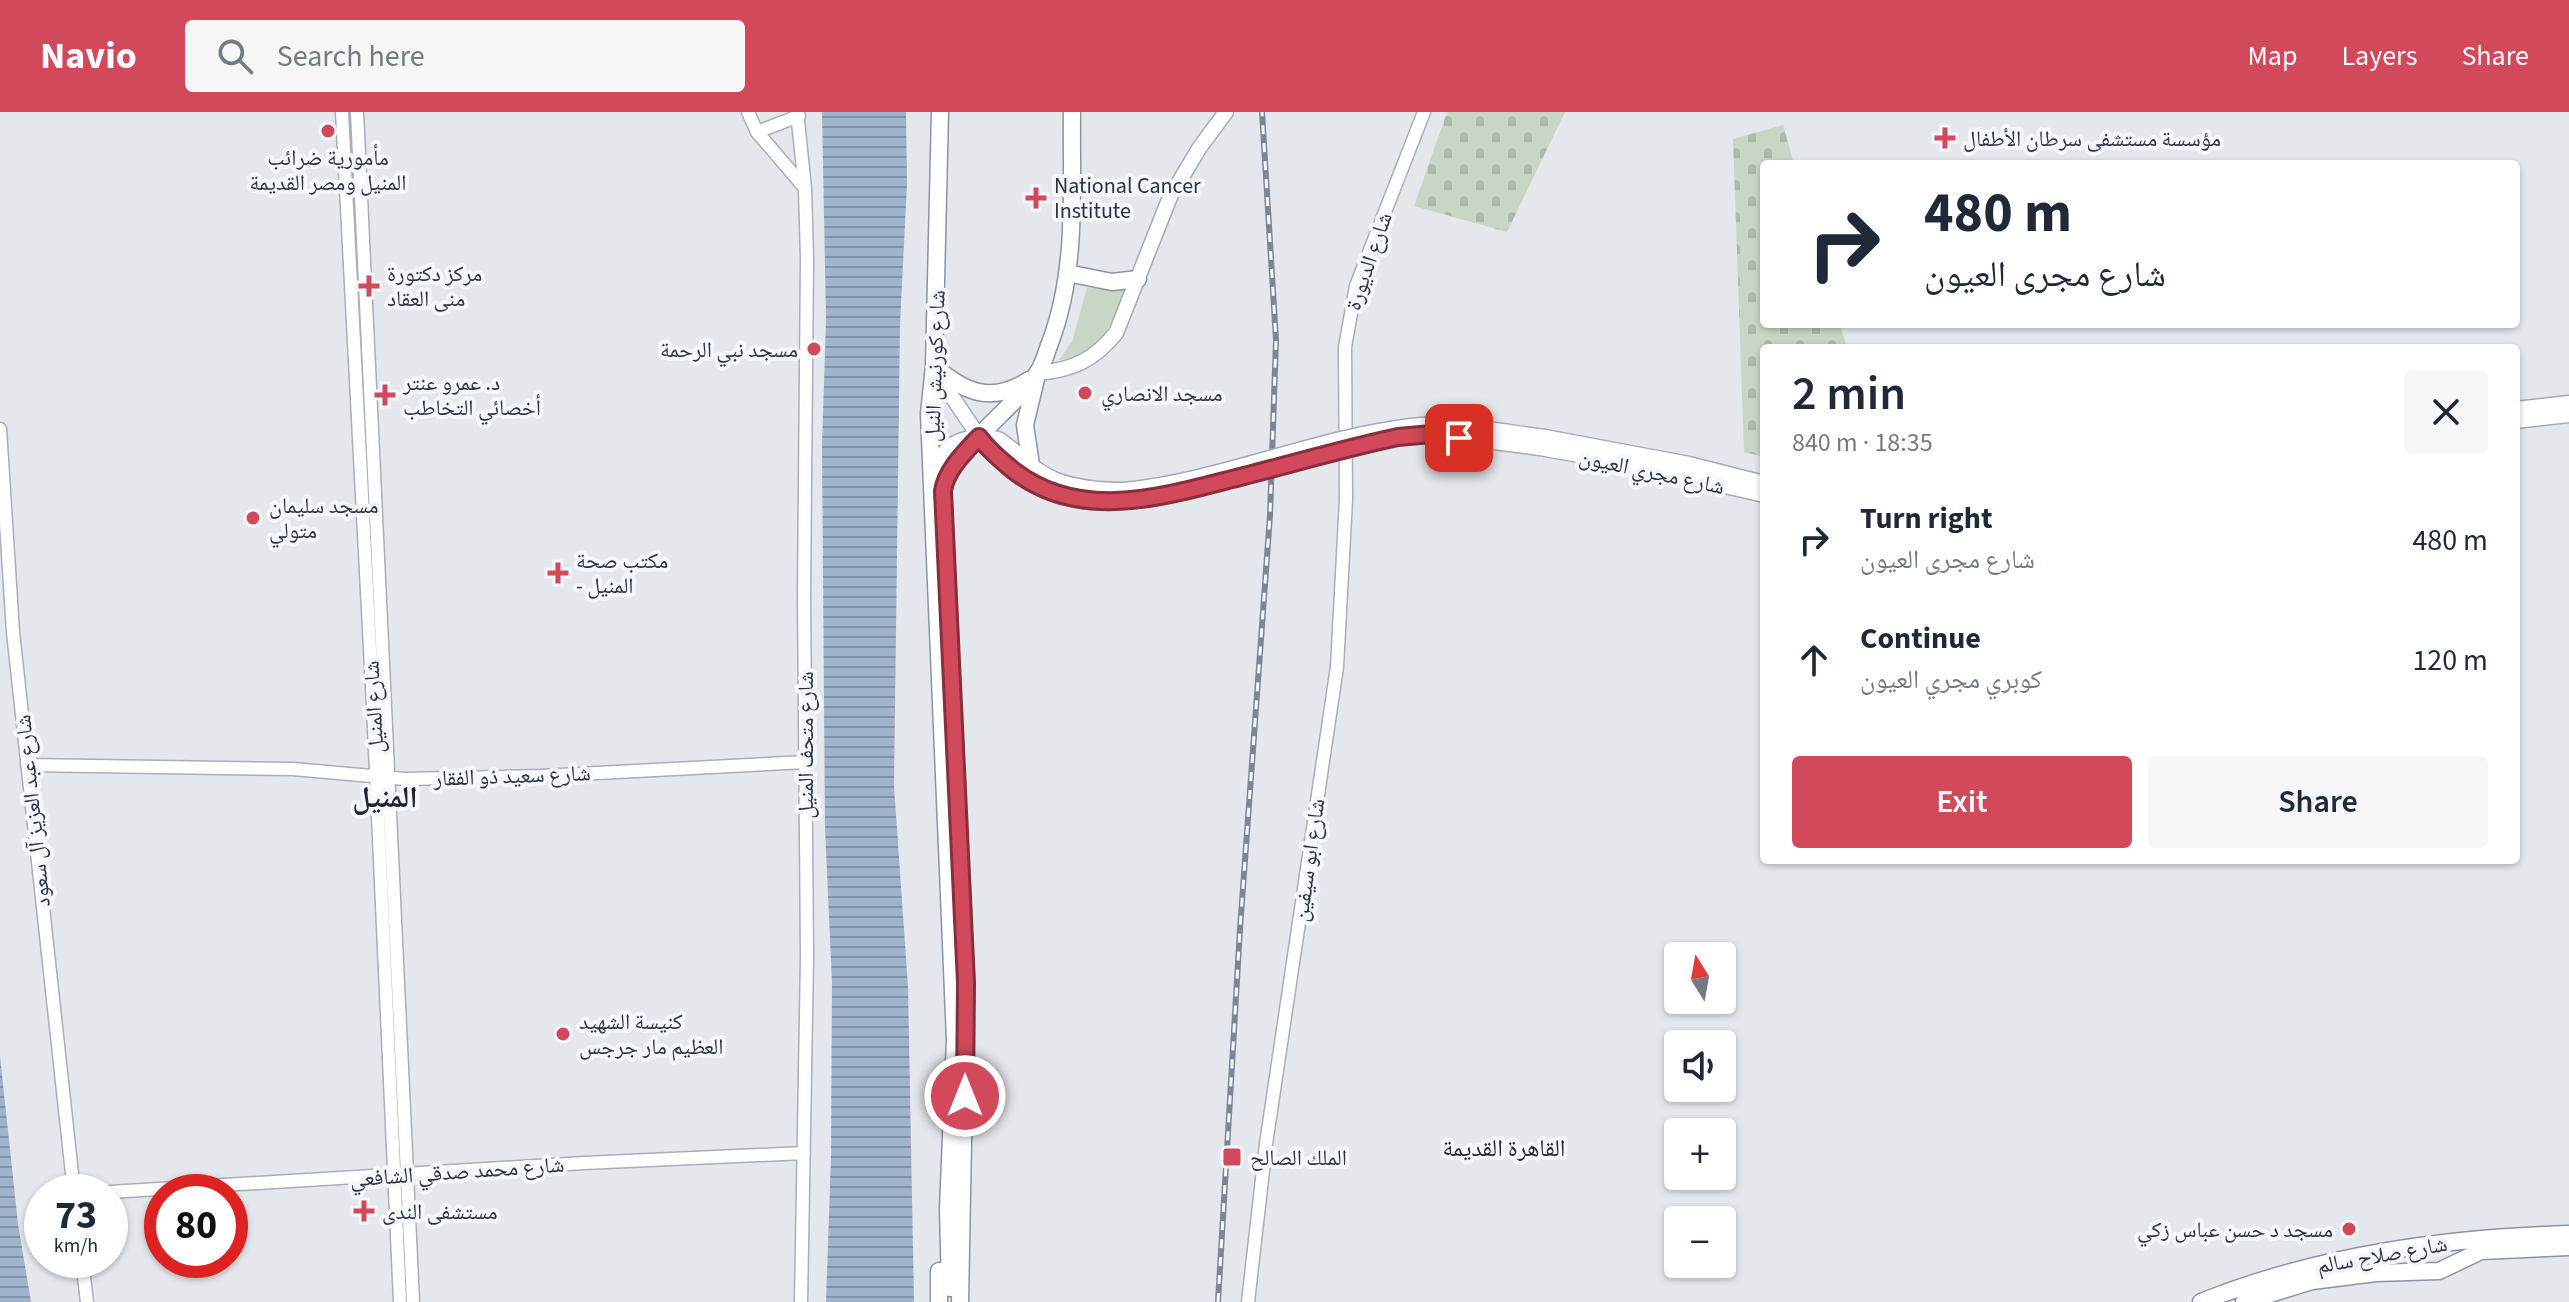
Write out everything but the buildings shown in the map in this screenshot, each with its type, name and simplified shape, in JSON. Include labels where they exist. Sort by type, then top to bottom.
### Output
[{"type":"highway","name":"شارع كورنيش النيل","points":[[940,112],[934,368],[929,414],[955,1040],[956,1152]]},
{"type":"highway","points":[[1031,465],[1025,425],[1040,369],[1060,318],[1068,277],[1072,112]]},
{"type":"highway","points":[[934,368],[955,385],[984,393],[1013,388],[1040,369],[1058,347],[1070,317],[1077,275],[1081,112]]},
{"type":"highway","points":[[1077,275],[1112,282],[1138,279]]},
{"type":"highway","name":"شارع كورنيش النيل","points":[[956,1152],[965,1096],[966,983],[943,491],[947,478],[979,437],[1040,369]]},
{"type":"highway","points":[[939,1302],[939,1193],[956,1152]]},
{"type":"highway","points":[[950,1302],[948,1209],[956,1152]]},
{"type":"highway","points":[[956,1152],[960,1302]]},
{"type":"highway","points":[[956,1152],[969,1178],[971,1302]]},
{"type":"highway","name":"شارع صلاح سالم","points":[[2201,1302],[2246,1284],[2307,1266],[2466,1240],[2569,1234]]},
{"type":"highway","points":[[2420,1247],[2423,1272]]},
{"type":"highway","name":"شارع صلاح سالم","points":[[2244,1302],[2312,1281],[2448,1268],[2464,1257],[2481,1251],[2569,1247]]},
{"type":"main road","points":[[1040,369],[1064,370],[1085,363],[1106,345],[1123,319],[1170,197],[1200,147],[1226,112]]},
{"type":"main road","points":[[934,368],[990,452],[1045,491],[1071,498],[1173,494],[1358,446],[1414,435],[1543,442]]},
{"type":"main road","points":[[2520,409],[2569,403]]},
{"type":"main road","points":[[2520,421],[2569,415]]},
{"type":"main road","points":[[931,475],[942,455],[955,441],[979,437],[999,440],[1056,480],[1124,495]]},
{"type":"main road","name":"شارع مجري العيون","points":[[1543,442],[1689,464],[1760,482]]},
{"type":"main road","name":"شارع مجري العيون","points":[[1543,442],[1760,494]]},
{"type":"street","name":"شارع المنيل","points":[[342,112],[382,776]]},
{"type":"street","name":"شارع المنيل","points":[[357,112],[400,1176],[400,1302]]},
{"type":"street","points":[[748,112],[757,132],[805,188]]},
{"type":"street","name":"شارع الديورة","points":[[1346,417],[1345,347],[1356,286],[1424,112]]},
{"type":"street","points":[[757,132],[798,114]]},
{"type":"street","name":"شارع متحف المنيل","points":[[798,114],[805,188],[804,1153],[801,1302]]},
{"type":"street","name":"شارع ابو سيفين","points":[[1248,1302],[1266,1144],[1337,667],[1346,510],[1346,417]]},
{"type":"street","name":"شارع عبد العزيز آل سعود","points":[[0,429],[13,632],[72,1174]]},
{"type":"street","name":"شارع سعيد ذو الفقار","points":[[27,765],[293,769],[405,779],[541,776],[805,762]]},
{"type":"street","name":"شارع محمد صدقي الشافعي","points":[[128,1191],[804,1153]]},
{"type":"street","name":"شارع المنيل","points":[[400,1176],[413,1302]]},
{"type":"street","points":[[84,1278],[87,1302]]},
{"type":"green space","points":[[1447,112],[1565,112],[1507,232],[1414,206]]},
{"type":"green space","points":[[1783,125],[1793,160],[1760,160],[1760,328],[1841,328],[1846,344],[1760,344],[1760,456],[1744,452],[1733,139]]},
{"type":"green space","points":[[1087,288],[1127,290],[1103,336],[1085,351],[1059,360],[1072,342]]},
{"type":"water","points":[[822,112],[906,112],[894,786],[908,987],[914,1302],[826,1302],[832,982],[825,829],[822,446],[826,320]]},
{"type":"water","points":[[0,1056],[24,1278],[27,1278],[31,1302],[0,1302]]},
{"type":"railway","points":[[1218,1302],[1240,929],[1270,515],[1276,340],[1262,112]]},
{"type":"place","name":"مأمورية ضرائب المنيل ومصر القديمة","points":[[328,131]]},
{"type":"place","name":"مؤسسة مستشفى سرطان الأطفال","points":[[1945,138]]},
{"type":"place","name":"National Cancer Institute","points":[[1036,198]]},
{"type":"place","name":"مركز دكتورة منى العقاد","points":[[369,286]]},
{"type":"place","name":"مسجد نبي الرحمة","points":[[814,349]]},
{"type":"place","name":"مسجد الانصاري","points":[[1085,393]]},
{"type":"place","name":"د. عمرو عنتر أخصائي التخاطب","points":[[385,395]]},
{"type":"place","name":"مسجد سليمان متولي","points":[[253,518]]},
{"type":"place","name":"مكتب صحة - المنيل","points":[[558,573]]},
{"type":"place","name":"كنيسة الشهيد العظيم مار جرجس","points":[[563,1034]]},
{"type":"place","name":"الملك الصالح","points":[[1232,1157]]},
{"type":"place","name":"مستشفى الندى","points":[[364,1211]]},
{"type":"place","name":"مسجد د حسن عباس زكي","points":[[2349,1229]]},
{"type":"district","name":"المنيل","points":[[385,797]]},
{"type":"district","name":"القاهرة القديمة","points":[[1504,1148]]},
{"type":"route","points":[[965,1096],[966,983],[943,491],[955,466],[979,437],[990,452],[1045,491],[1061,497],[1124,501],[1173,494],[1398,437],[1432,434],[1459,438]]}]
